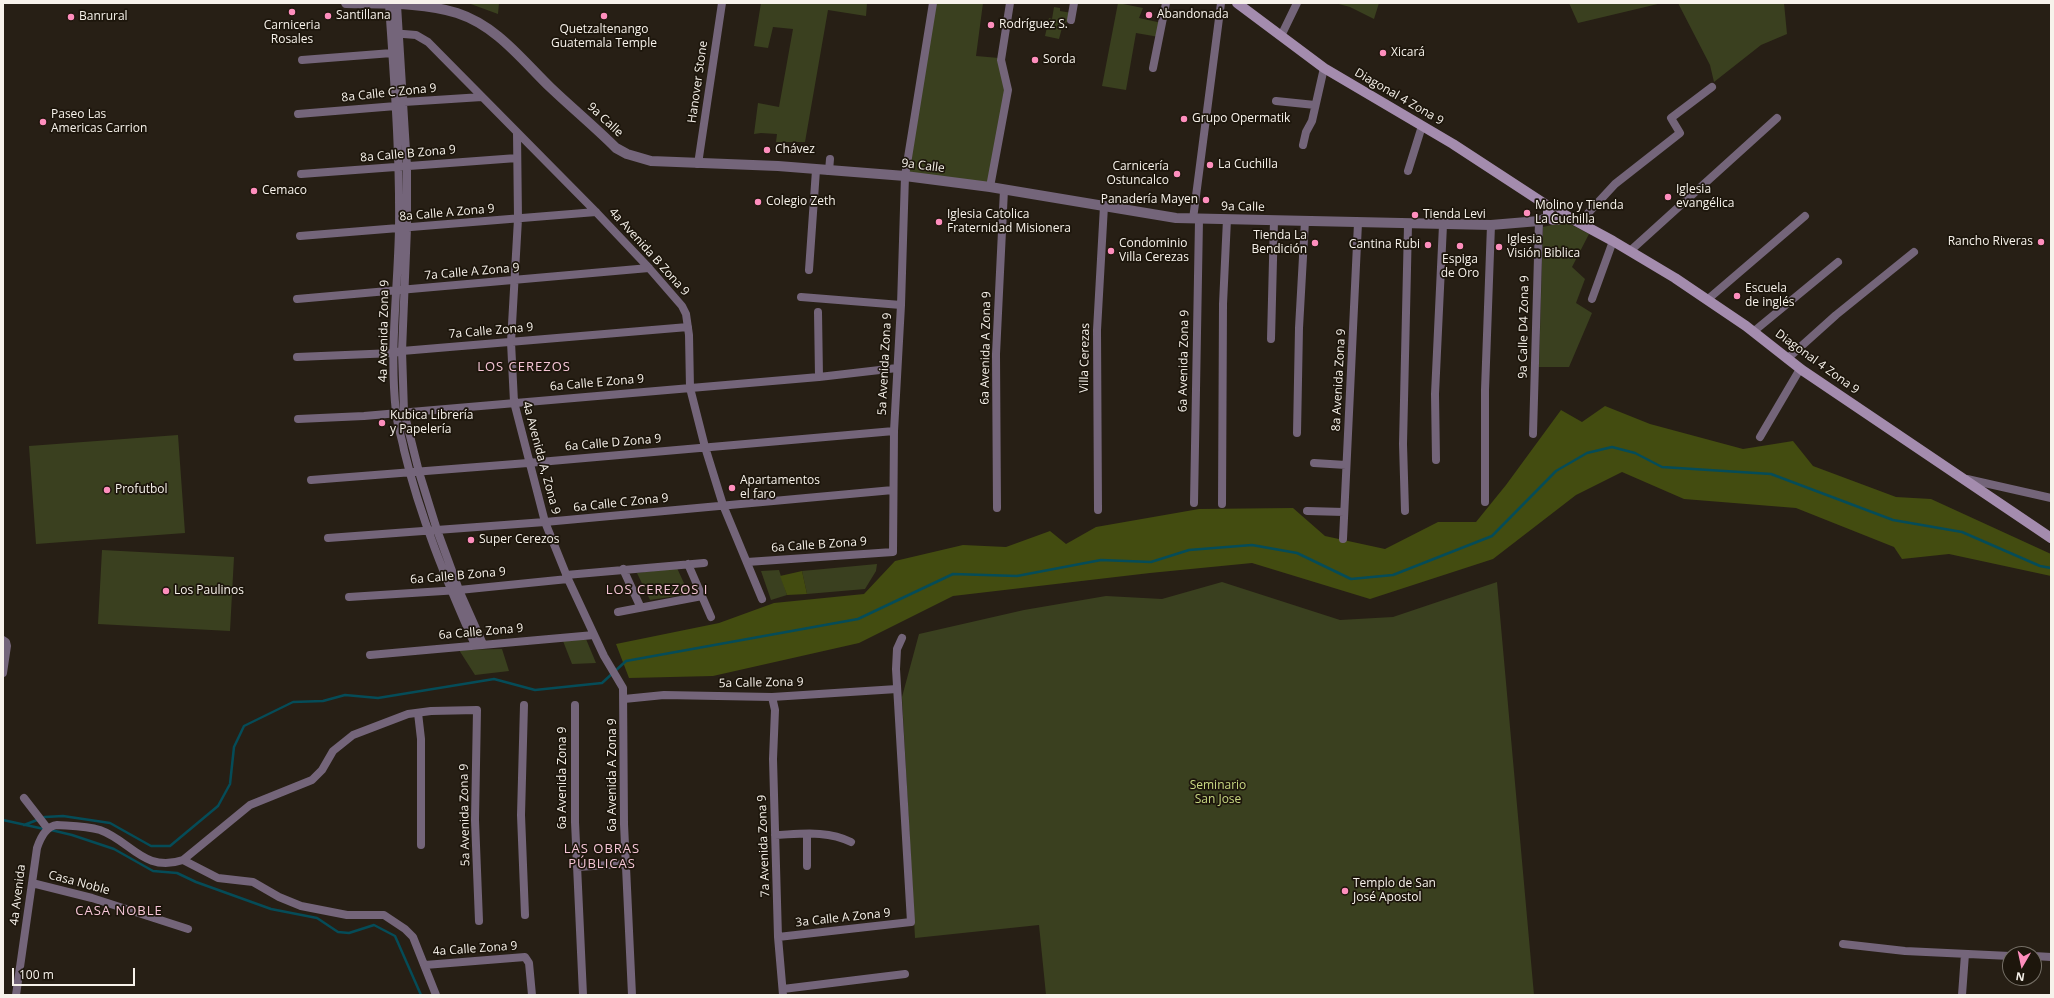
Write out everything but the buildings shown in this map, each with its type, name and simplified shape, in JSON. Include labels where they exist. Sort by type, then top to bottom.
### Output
[{"type":"main road","name":"Diagonal 4 Zona 9","points":[[1238,3],[1324,68],[1453,144],[1550,212],[1555,206],[1560,208],[1563,214],[1613,241],[1675,278],[1753,332],[1800,369],[2051,538]]},
{"type":"street","name":"9a Calle","points":[[346,3],[393,5],[444,10],[464,16],[484,26],[496,34],[551,88],[616,148],[625,153],[650,161],[905,176],[990,187],[1141,213],[1196,220],[1227,219],[1358,224],[1491,225],[1539,221],[1550,212]]},
{"type":"street","name":"Hanover Stone","points":[[698,164],[722,3]]},
{"type":"street","name":"5a Avenida Zona 9","points":[[892,552],[894,431],[898,368],[905,176],[932,3]]},
{"type":"street","points":[[990,187],[1008,90],[1002,60],[1010,3]]},
{"type":"street","points":[[1071,20],[1074,3]]},
{"type":"street","points":[[1153,68],[1166,3]]},
{"type":"street","name":"6a Avenida Zona 9","points":[[1194,503],[1196,220],[1221,3]]},
{"type":"street","points":[[1280,36],[1297,3]]},
{"type":"street","name":"4a Avenida Zona 9","points":[[393,5],[403,167],[403,228],[398,352],[400,412],[410,472],[455,589],[479,644]]},
{"type":"street","name":"4a Avenida Zona 9","points":[[395,33],[392,53],[400,104]]},
{"type":"street","name":"4a Avenida B Zona 9","points":[[395,33],[416,35],[428,42],[516,133],[596,212],[649,268],[682,306],[686,314],[688,327],[690,348],[690,388],[705,447],[723,505],[762,599]]},
{"type":"street","points":[[302,60],[392,53]]},
{"type":"street","points":[[1303,145],[1324,68]]},
{"type":"street","points":[[1579,223],[1615,184],[1680,133],[1671,118],[1712,87]]},
{"type":"street","name":"8a Calle C Zona 9","points":[[298,114],[482,97]]},
{"type":"street","points":[[1276,101],[1315,105]]},
{"type":"street","points":[[1630,251],[1777,118]]},
{"type":"street","points":[[1408,171],[1422,126]]},
{"type":"street","name":"4a Avenida A, Zona 9","points":[[516,133],[518,218],[511,342],[514,402],[528,463],[545,522],[567,576],[594,635],[604,656],[623,688],[624,699]]},
{"type":"street","name":"8a Calle B Zona 9","points":[[300,174],[517,158]]},
{"type":"street","points":[[829,171],[830,159]]},
{"type":"street","points":[[809,270],[816,170]]},
{"type":"street","name":"6a Avenida A Zona 9","points":[[997,508],[996,354],[1004,190]]},
{"type":"street","name":"Villa Cerezas","points":[[1098,510],[1097,330],[1104,206]]},
{"type":"street","name":"8a Calle A Zona 9","points":[[300,236],[596,212]]},
{"type":"street","points":[[1707,300],[1804,216]]},
{"type":"street","points":[[1222,504],[1223,304],[1227,219]]},
{"type":"street","points":[[1271,339],[1274,220]]},
{"type":"street","points":[[1297,433],[1299,328],[1305,221]]},
{"type":"street","name":"9a Calle D4 Zona 9","points":[[1533,434],[1539,221]]},
{"type":"street","name":"8a Avenida Zona 9","points":[[1343,539],[1358,224]]},
{"type":"street","points":[[1405,511],[1403,444],[1408,225]]},
{"type":"street","points":[[1436,460],[1436,394],[1443,225]]},
{"type":"street","points":[[1485,502],[1485,390],[1491,225]]},
{"type":"street","points":[[1592,299],[1613,241]]},
{"type":"street","points":[[1787,359],[1836,315],[1914,252]]},
{"type":"street","points":[[1753,332],[1838,262]]},
{"type":"street","name":"7a Calle A Zona 9","points":[[297,299],[649,268]]},
{"type":"street","points":[[801,297],[900,305]]},
{"type":"street","points":[[818,312],[820,376]]},
{"type":"street","name":"7a Calle Zona 9","points":[[296,357],[398,352],[688,327]]},
{"type":"street","name":"6a Calle E Zona 9","points":[[298,419],[690,388],[898,368]]},
{"type":"street","points":[[1760,437],[1800,369]]},
{"type":"street","name":"4a Avenida Zona 9","points":[[400,412],[419,472],[433,530]]},
{"type":"street","name":"6a Calle D Zona 9","points":[[311,480],[528,463],[894,431]]},
{"type":"street","points":[[1314,463],[1346,465]]},
{"type":"street","points":[[1961,477],[2051,498]]},
{"type":"street","name":"6a Calle C Zona 9","points":[[328,538],[545,522],[893,490]]},
{"type":"street","points":[[1307,510],[1344,512]]},
{"type":"street","name":"6a Calle B Zona 9","points":[[747,562],[892,552]]},
{"type":"street","name":"6a Calle B Zona 9","points":[[349,597],[455,589],[623,569],[704,563]]},
{"type":"street","points":[[688,564],[711,617]]},
{"type":"street","points":[[623,569],[640,606]]},
{"type":"street","points":[[618,612],[640,606],[702,596]]},
{"type":"street","name":"6a Calle Zona 9","points":[[370,655],[479,644],[594,635]]},
{"type":"street","points":[[897,689],[896,658],[897,649],[902,638]]},
{"type":"street","points":[[3,640],[6,642],[7,646],[3,674]]},
{"type":"street","name":"5a Calle Zona 9","points":[[624,699],[664,695],[772,697],[897,689]]},
{"type":"street","name":"3a Calle A Zona 9","points":[[778,937],[910,922],[904,781],[897,689]]},
{"type":"street","name":"7a Avenida Zona 9","points":[[772,697],[775,710],[773,759],[778,937],[783,992]]},
{"type":"street","name":"6a Avenida A Zona 9","points":[[624,699],[626,864],[632,995]]},
{"type":"street","points":[[524,705],[521,815],[525,915]]},
{"type":"street","name":"6a Avenida Zona 9","points":[[575,705],[577,867],[583,995]]},
{"type":"street","name":"5a Avenida Zona 9","points":[[418,712],[476,710],[475,820],[480,921]]},
{"type":"street","points":[[24,798],[47,830],[57,825],[100,830],[150,860],[171,864],[183,860],[250,805],[312,780],[322,770],[333,751],[353,735],[396,718],[418,712],[421,739],[421,845]]},
{"type":"street","name":"4a Avenida","points":[[16,995],[37,848],[47,830]]},
{"type":"street","points":[[807,834],[807,866]]},
{"type":"street","points":[[776,835],[828,834],[851,842]]},
{"type":"street","points":[[183,860],[218,878],[253,882],[279,897],[301,906],[346,915],[384,916],[410,933],[425,965],[436,995]]},
{"type":"street","points":[[577,867],[626,864]]},
{"type":"street","name":"Casa Noble","points":[[32,883],[92,898],[188,929]]},
{"type":"street","points":[[1843,944],[1887,950],[2002,956]]},
{"type":"street","points":[[1962,995],[1965,954]]},
{"type":"street","name":"4a Calle Zona 9","points":[[425,965],[522,957],[527,959],[532,995]]},
{"type":"street","points":[[783,992],[905,974]]},
{"type":"green space","points":[[468,3],[499,3],[498,14]]},
{"type":"green space","points":[[761,3],[867,3],[866,16],[828,10],[805,142],[776,142],[777,134],[754,134],[758,103],[779,107],[793,29],[773,27],[768,48],[754,46]]},
{"type":"green space","points":[[935,3],[983,3],[976,56],[999,58],[1006,87],[988,183],[908,174]]},
{"type":"green space","points":[[1118,3],[1143,8],[1139,18],[1162,23],[1159,37],[1136,33],[1126,90],[1102,86]]},
{"type":"green space","points":[[1335,3],[1379,3],[1374,19],[1350,7]]},
{"type":"green space","points":[[1569,3],[1662,3],[1578,23]]},
{"type":"green space","points":[[1678,3],[1784,3],[1787,34],[1761,45],[1714,82],[1710,65]]},
{"type":"green space","points":[[1054,7],[1060,8],[1060,11],[1072,13],[1071,20],[1063,24],[1059,39],[1045,36],[1049,18],[1052,19]]},
{"type":"green space","points":[[1566,222],[1589,234],[1572,267],[1585,279],[1576,303],[1592,313],[1569,367],[1539,367],[1543,227]]},
{"type":"green space","points":[[1605,406],[1650,424],[1743,449],[1793,441],[1813,466],[1896,497],[1931,499],[2051,554],[2051,576],[1949,554],[1902,559],[1894,547],[1796,508],[1684,499],[1622,472],[1576,495],[1493,559],[1370,599],[1252,563],[1150,573],[953,596],[859,643],[713,676],[629,678],[616,644],[719,623],[774,603],[864,594],[895,561],[963,545],[1006,547],[1050,531],[1066,544],[1096,527],[1199,509],[1293,508],[1325,536],[1385,549],[1438,522],[1476,522],[1506,485],[1561,410],[1582,422]]},
{"type":"green space","name":"Profutbol","points":[[178,435],[185,533],[36,544],[29,446]]},
{"type":"green space","name":"Los Paulinos","points":[[102,550],[234,557],[230,631],[98,624]]},
{"type":"green space","points":[[877,564],[876,571],[865,589],[807,594],[802,571]]},
{"type":"green space","points":[[677,568],[689,594],[650,600],[637,573]]},
{"type":"green space","points":[[779,570],[787,595],[771,600],[761,571]]},
{"type":"green space","points":[[802,571],[807,594],[787,595],[780,576]]},
{"type":"green space","name":"Seminario San Jose","points":[[1222,582],[1340,620],[1393,617],[1497,582],[1534,995],[1046,995],[1039,925],[915,938],[902,697],[919,634],[1024,610],[1106,596],[1162,599]]},
{"type":"green space","points":[[586,639],[596,663],[572,664],[563,641]]},
{"type":"green space","points":[[502,649],[509,671],[475,675],[459,650]]},
{"type":"waterway","points":[[24,825],[45,817],[63,816],[110,823],[151,846],[170,846],[218,806],[230,784],[234,747],[244,726],[293,702],[323,701],[345,695],[378,698],[494,679],[535,690],[602,683],[626,661],[858,619],[953,574],[1017,576],[1101,560],[1151,562],[1189,550],[1252,545],[1297,553],[1351,579],[1393,575],[1492,536],[1556,471],[1587,453],[1612,447],[1635,453],[1662,467],[1771,474],[1893,520],[1962,532],[2040,566],[2051,568]]},
{"type":"waterway","points":[[3,820],[44,829]]},
{"type":"waterway","points":[[51,830],[72,835],[114,849],[153,871],[177,873],[196,882],[271,909],[317,918],[338,932],[349,933],[374,925],[395,936],[421,995]]},
{"type":"place","name":"Carniceria Rosales","points":[[292,12]]},
{"type":"place","name":"Abandonada","points":[[1149,15]]},
{"type":"place","name":"Santillana","points":[[328,16]]},
{"type":"place","name":"Quetzaltenango Guatemala Temple","points":[[604,16]]},
{"type":"place","name":"Banrural","points":[[71,17]]},
{"type":"place","name":"Rodríguez S.","points":[[991,25]]},
{"type":"place","name":"Xicará","points":[[1383,53]]},
{"type":"place","name":"Sorda","points":[[1035,60]]},
{"type":"place","name":"Grupo Opermatik","points":[[1184,119]]},
{"type":"place","name":"Paseo Las Americas Carrion","points":[[43,122]]},
{"type":"place","name":"Chávez","points":[[767,150]]},
{"type":"place","name":"La Cuchilla","points":[[1210,165]]},
{"type":"place","name":"Carnicería Ostuncalco","points":[[1177,174]]},
{"type":"place","name":"Cemaco","points":[[254,191]]},
{"type":"place","name":"Iglesia evangélica","points":[[1668,197]]},
{"type":"place","name":"Panadería Mayen","points":[[1206,200]]},
{"type":"place","name":"Colegio Zeth","points":[[758,202]]},
{"type":"place","name":"Molino y Tienda La Cuchilla","points":[[1527,213]]},
{"type":"place","name":"Tienda Levi","points":[[1415,215]]},
{"type":"place","name":"Iglesia Catolica Fraternidad Misionera","points":[[939,222]]},
{"type":"place","name":"Rancho Riveras","points":[[2041,242]]},
{"type":"place","name":"Tienda La Bendición","points":[[1315,243]]},
{"type":"place","name":"Cantina Rubi","points":[[1428,245]]},
{"type":"place","name":"Espiga de Oro","points":[[1460,246]]},
{"type":"place","name":"Iglesia Visión Biblica","points":[[1499,247]]},
{"type":"place","name":"Condominio Villa Cerezas","points":[[1111,251]]},
{"type":"place","name":"Escuela de inglés","points":[[1737,296]]},
{"type":"place","name":"Kubica Librería y Papelería","points":[[382,423]]},
{"type":"place","name":"Apartamentos el faro","points":[[732,488]]},
{"type":"place","name":"Profutbol","points":[[107,490]]},
{"type":"place","name":"Super Cerezos","points":[[471,540]]},
{"type":"place","name":"Los Paulinos","points":[[166,591]]},
{"type":"place","name":"Templo de San José Apostol","points":[[1345,891]]},
{"type":"district","name":"LOS CEREZOS","points":[[524,367]]},
{"type":"district","name":"LOS CEREZOS I","points":[[657,590]]},
{"type":"district","name":"LAS OBRAS PÚBLICAS","points":[[602,856]]},
{"type":"district","name":"CASA NOBLE","points":[[119,911]]}]
